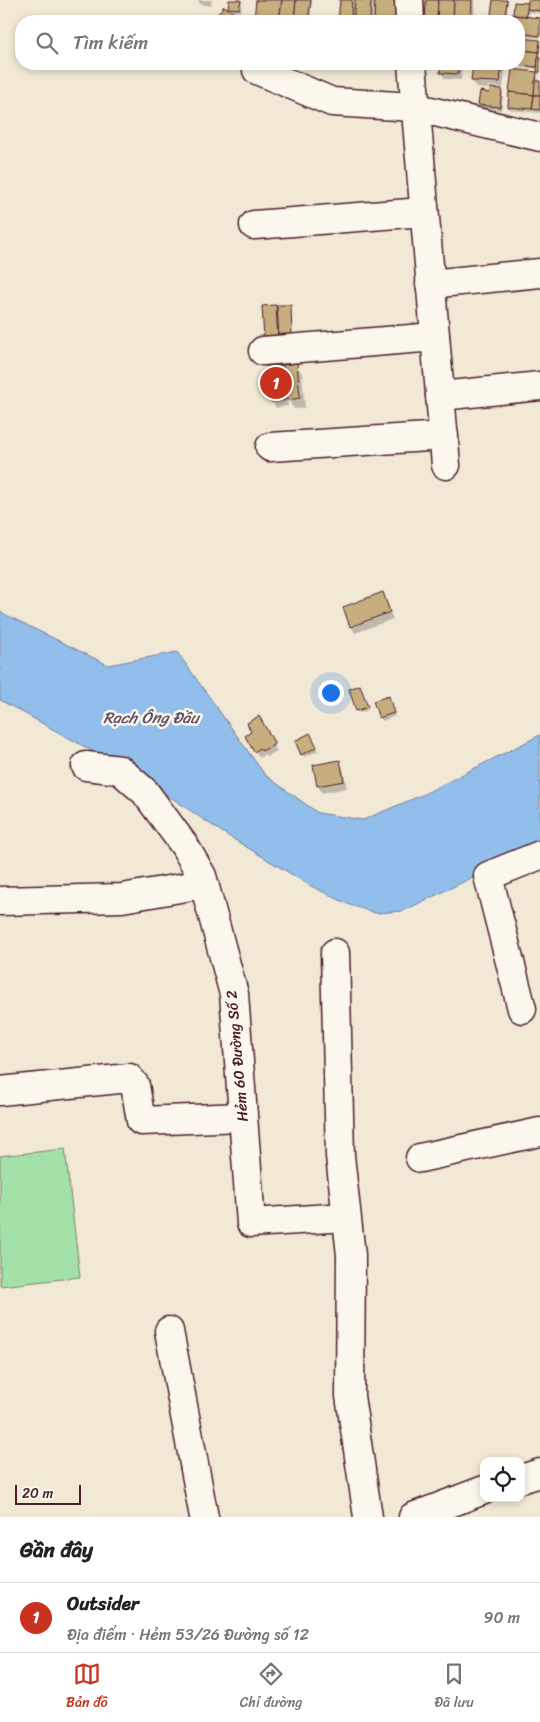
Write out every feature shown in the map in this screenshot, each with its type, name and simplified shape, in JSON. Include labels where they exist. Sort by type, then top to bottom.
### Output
[{"type":"street","points":[[409,0],[410,15]]},
{"type":"street","points":[[257,70],[332,102],[414,107],[540,137]]},
{"type":"street","points":[[412,70],[446,465]]},
{"type":"street","points":[[254,225],[423,212]]},
{"type":"street","points":[[430,284],[540,273]]},
{"type":"street","points":[[263,351],[435,338]]},
{"type":"street","points":[[440,396],[540,386]]},
{"type":"street","points":[[270,447],[444,436]]},
{"type":"street","name":"Hẻm 60 Đường Số 2","points":[[86,766],[120,770],[145,792],[184,845],[202,876],[234,994],[251,1223],[346,1217]]},
{"type":"street","points":[[522,1009],[488,876],[540,855]]},
{"type":"street","points":[[0,901],[122,898],[203,884]]},
{"type":"street","points":[[335,953],[340,1156],[351,1255],[350,1396],[368,1517]]},
{"type":"street","points":[[0,1092],[129,1078],[135,1085],[141,1121],[242,1117]]},
{"type":"street","points":[[420,1158],[540,1132]]},
{"type":"street","points":[[169,1331],[204,1517]]},
{"type":"street","points":[[525,1478],[540,1473]]},
{"type":"street","points":[[412,1517],[476,1500]]},
{"type":"green space","points":[[65,1149],[80,1277],[0,1286],[0,1156]]},
{"type":"water","name":"Rạch Ông Đầu","points":[[0,612],[108,665],[177,652],[265,775],[318,813],[363,820],[422,795],[540,735],[540,845],[403,911],[376,913],[350,905],[311,886],[225,834],[145,780],[0,700]]},
{"type":"building","points":[[229,0],[241,0],[239,9],[228,8]]},
{"type":"building","points":[[256,0],[282,0],[280,15],[254,15]]},
{"type":"building","points":[[282,0],[296,0],[295,15],[280,15]]},
{"type":"building","points":[[296,0],[311,0],[309,15],[295,15]]},
{"type":"building","points":[[340,0],[352,0],[351,15],[339,15]]},
{"type":"building","points":[[355,0],[371,0],[370,15],[354,15]]},
{"type":"building","points":[[375,0],[397,0],[396,15],[374,15]]},
{"type":"building","points":[[426,0],[438,0],[437,15],[425,15]]},
{"type":"building","points":[[438,0],[454,0],[453,15],[437,15]]},
{"type":"building","points":[[454,0],[472,0],[471,15],[453,15]]},
{"type":"building","points":[[493,0],[507,0],[506,15],[491,15]]},
{"type":"building","points":[[528,0],[540,0],[540,11],[527,9]]},
{"type":"building","points":[[514,2],[528,3],[526,16],[513,15]]},
{"type":"building","points":[[224,6],[236,14],[235,15],[217,15]]},
{"type":"building","points":[[525,16],[540,18],[540,36],[525,34]]},
{"type":"building","points":[[525,39],[540,40],[539,52],[525,51]]},
{"type":"building","points":[[525,50],[539,52],[537,67],[525,66]]},
{"type":"building","points":[[538,57],[540,58],[540,72],[537,72]]},
{"type":"building","points":[[440,70],[458,70],[458,74],[440,73]]},
{"type":"building","points":[[472,70],[501,70],[500,82],[471,81]]},
{"type":"building","points":[[512,70],[537,72],[534,95],[509,92]]},
{"type":"building","points":[[535,81],[540,81],[540,95],[534,95]]},
{"type":"building","points":[[490,88],[502,89],[500,107],[478,105],[480,91],[489,93]]},
{"type":"building","points":[[509,92],[534,95],[532,109],[508,107]]},
{"type":"building","points":[[534,95],[540,95],[540,110],[532,109]]},
{"type":"building","points":[[276,305],[278,339],[264,339],[262,306]]},
{"type":"building","points":[[277,305],[291,305],[292,338],[279,339]]},
{"type":"building","points":[[297,363],[300,398],[287,400],[283,365]]},
{"type":"building","points":[[281,365],[285,400],[271,402],[267,366]]},
{"type":"building","points":[[383,592],[390,612],[350,627],[343,607]]},
{"type":"building","points":[[360,685],[368,707],[356,711],[349,689]]},
{"type":"building","points":[[389,696],[394,713],[379,718],[373,701]]},
{"type":"building","points":[[259,716],[275,744],[262,751],[260,748],[254,752],[245,736],[251,732],[247,723]]},
{"type":"building","points":[[310,733],[317,747],[301,755],[295,741]]},
{"type":"building","points":[[340,760],[344,781],[317,786],[313,765]]},
{"type":"place","name":"Outsider","points":[[276,383]]}]
